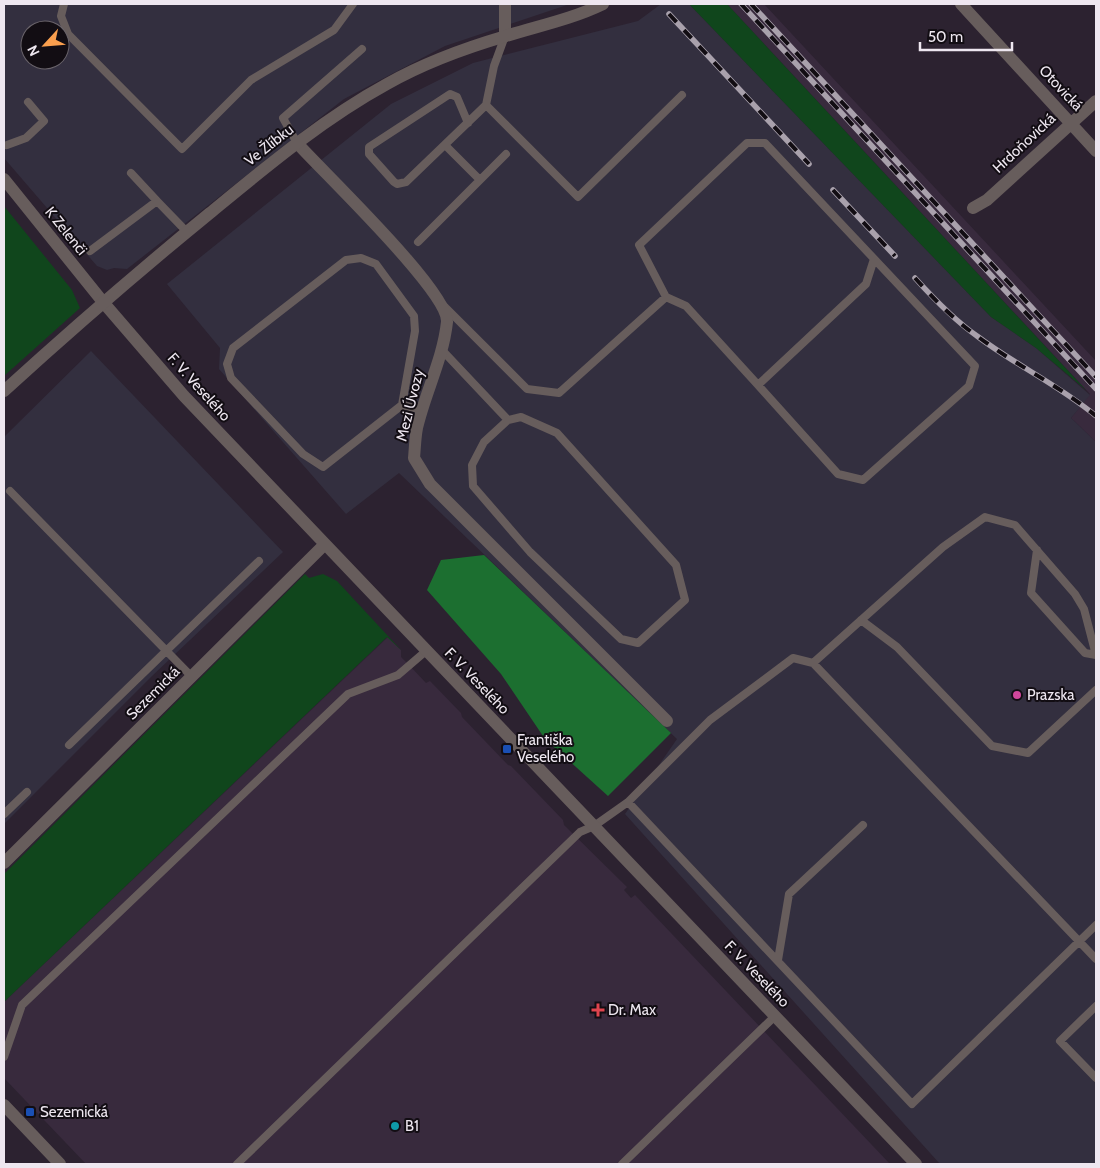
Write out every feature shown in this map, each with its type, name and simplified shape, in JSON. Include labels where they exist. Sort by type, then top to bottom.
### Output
[{"type":"street","points":[[505,4],[505,36]]},
{"type":"street","name":"Ve Žlíbku","points":[[4,392],[103,302],[297,143],[387,83],[434,60],[505,36],[568,18],[603,4]]},
{"type":"street","name":"Otovická","points":[[961,4],[1096,151]]},
{"type":"street","name":"Hrdoňovická","points":[[973,208],[987,200],[1096,101]]},
{"type":"street","name":"Mezi Úvozy","points":[[297,143],[415,268],[440,301],[447,320],[442,349],[417,428],[414,458],[430,484],[667,721]]},
{"type":"street","name":"K Zelenči","points":[[4,179],[103,302]]},
{"type":"street","name":"F. V. Veselého","points":[[103,302],[184,396],[324,545],[916,1164]]},
{"type":"street","name":"Sezemická","points":[[4,864],[324,545]]},
{"type":"street","points":[[4,1105],[60,1164]]},
{"type":"lane","points":[[64,4],[61,16],[68,34],[182,149],[251,80],[334,30],[353,4]]},
{"type":"lane","points":[[468,123],[457,97],[450,94],[368,150],[372,158],[394,182],[402,184],[406,182],[486,106],[494,66],[505,36]]},
{"type":"lane","points":[[297,143],[283,118],[362,50]]},
{"type":"lane","points":[[486,106],[578,197],[682,96]]},
{"type":"lane","points":[[5,145],[26,138],[44,122],[28,102]]},
{"type":"lane","points":[[747,143],[764,143],[874,259],[975,366],[969,386],[863,480],[838,474],[686,306],[666,296],[639,245],[747,143]]},
{"type":"lane","points":[[445,145],[480,180]]},
{"type":"lane","points":[[418,242],[506,154]]},
{"type":"lane","points":[[131,173],[187,232]]},
{"type":"lane","points":[[90,250],[157,201]]},
{"type":"lane","points":[[361,258],[376,264],[414,316],[415,331],[402,405],[324,466],[303,454],[231,378],[227,364],[233,348],[346,260],[361,258]]},
{"type":"lane","points":[[758,385],[866,284],[874,259]]},
{"type":"lane","points":[[440,301],[527,389],[560,393],[666,296]]},
{"type":"lane","points":[[442,349],[508,420]]},
{"type":"lane","points":[[402,405],[423,410]]},
{"type":"lane","points":[[521,417],[557,433],[676,565],[685,600],[638,644],[621,639],[530,552],[473,486],[472,465],[484,442],[508,420],[521,417]]},
{"type":"lane","points":[[10,491],[192,677]]},
{"type":"lane","points":[[813,663],[942,548],[985,517],[1015,525],[1037,550],[1075,594],[1084,609],[1096,655],[1085,653],[1031,593],[1037,550]]},
{"type":"lane","points":[[68,745],[260,561]]},
{"type":"lane","points":[[861,620],[897,647],[992,746],[1028,754],[1096,690]]},
{"type":"lane","points":[[4,1057],[22,1005],[348,694],[398,675],[426,651]]},
{"type":"lane","points":[[237,1164],[580,832],[594,826],[628,802],[710,720],[792,658],[813,663],[1096,959]]},
{"type":"lane","points":[[4,814],[27,792]]},
{"type":"lane","points":[[628,802],[912,1104],[1096,925]]},
{"type":"lane","points":[[778,960],[789,894],[863,825]]},
{"type":"lane","points":[[1096,1006],[1060,1041],[1096,1078]]},
{"type":"lane","points":[[622,1164],[775,1016]]},
{"type":"shaded area","points":[[4,4],[570,4],[445,46],[344,99],[127,269],[114,268],[107,270],[97,266],[4,158]]},
{"type":"shaded area","points":[[661,4],[689,4],[991,317],[1036,348],[1090,395],[1071,418],[1096,442],[1096,1164],[940,1164],[625,814],[677,739],[399,473],[346,514],[219,369],[220,348],[167,284],[391,104],[473,63],[638,21]]},
{"type":"shaded area","points":[[727,4],[764,4],[1096,361],[1096,442],[1071,418],[1090,394]]},
{"type":"shaded area","points":[[91,351],[283,552],[152,676],[4,824],[4,437]]},
{"type":"shaded area","points":[[388,637],[401,650],[401,657],[426,683],[430,681],[461,713],[462,717],[563,820],[564,825],[627,887],[624,890],[631,898],[635,895],[890,1164],[86,1164],[4,1078],[4,1002]]},
{"type":"green space","points":[[689,4],[727,4],[1086,390],[1036,348],[991,317]]},
{"type":"green space","points":[[4,206],[72,290],[80,308],[4,376]]},
{"type":"green space","points":[[484,555],[671,733],[608,796],[545,739],[501,674],[427,590],[441,560]]},
{"type":"green space","points":[[305,574],[309,578],[323,574],[337,581],[401,650],[387,637],[4,1002],[4,874]]},
{"type":"railway","points":[[741,4],[1096,389]]},
{"type":"railway","points":[[751,4],[1096,377]]},
{"type":"railway","points":[[669,14],[809,164]]},
{"type":"railway","points":[[833,190],[895,256]]},
{"type":"railway","points":[[915,278],[945,309],[969,330],[1006,356],[1067,394],[1096,416]]},
{"type":"place","name":"Prazska","points":[[1017,695]]},
{"type":"place","name":"Františka Veselého","points":[[507,749]]},
{"type":"place","name":"Dr. Max","points":[[598,1010]]},
{"type":"place","name":"Sezemická","points":[[30,1112]]},
{"type":"place","name":"B1","points":[[395,1126]]}]
